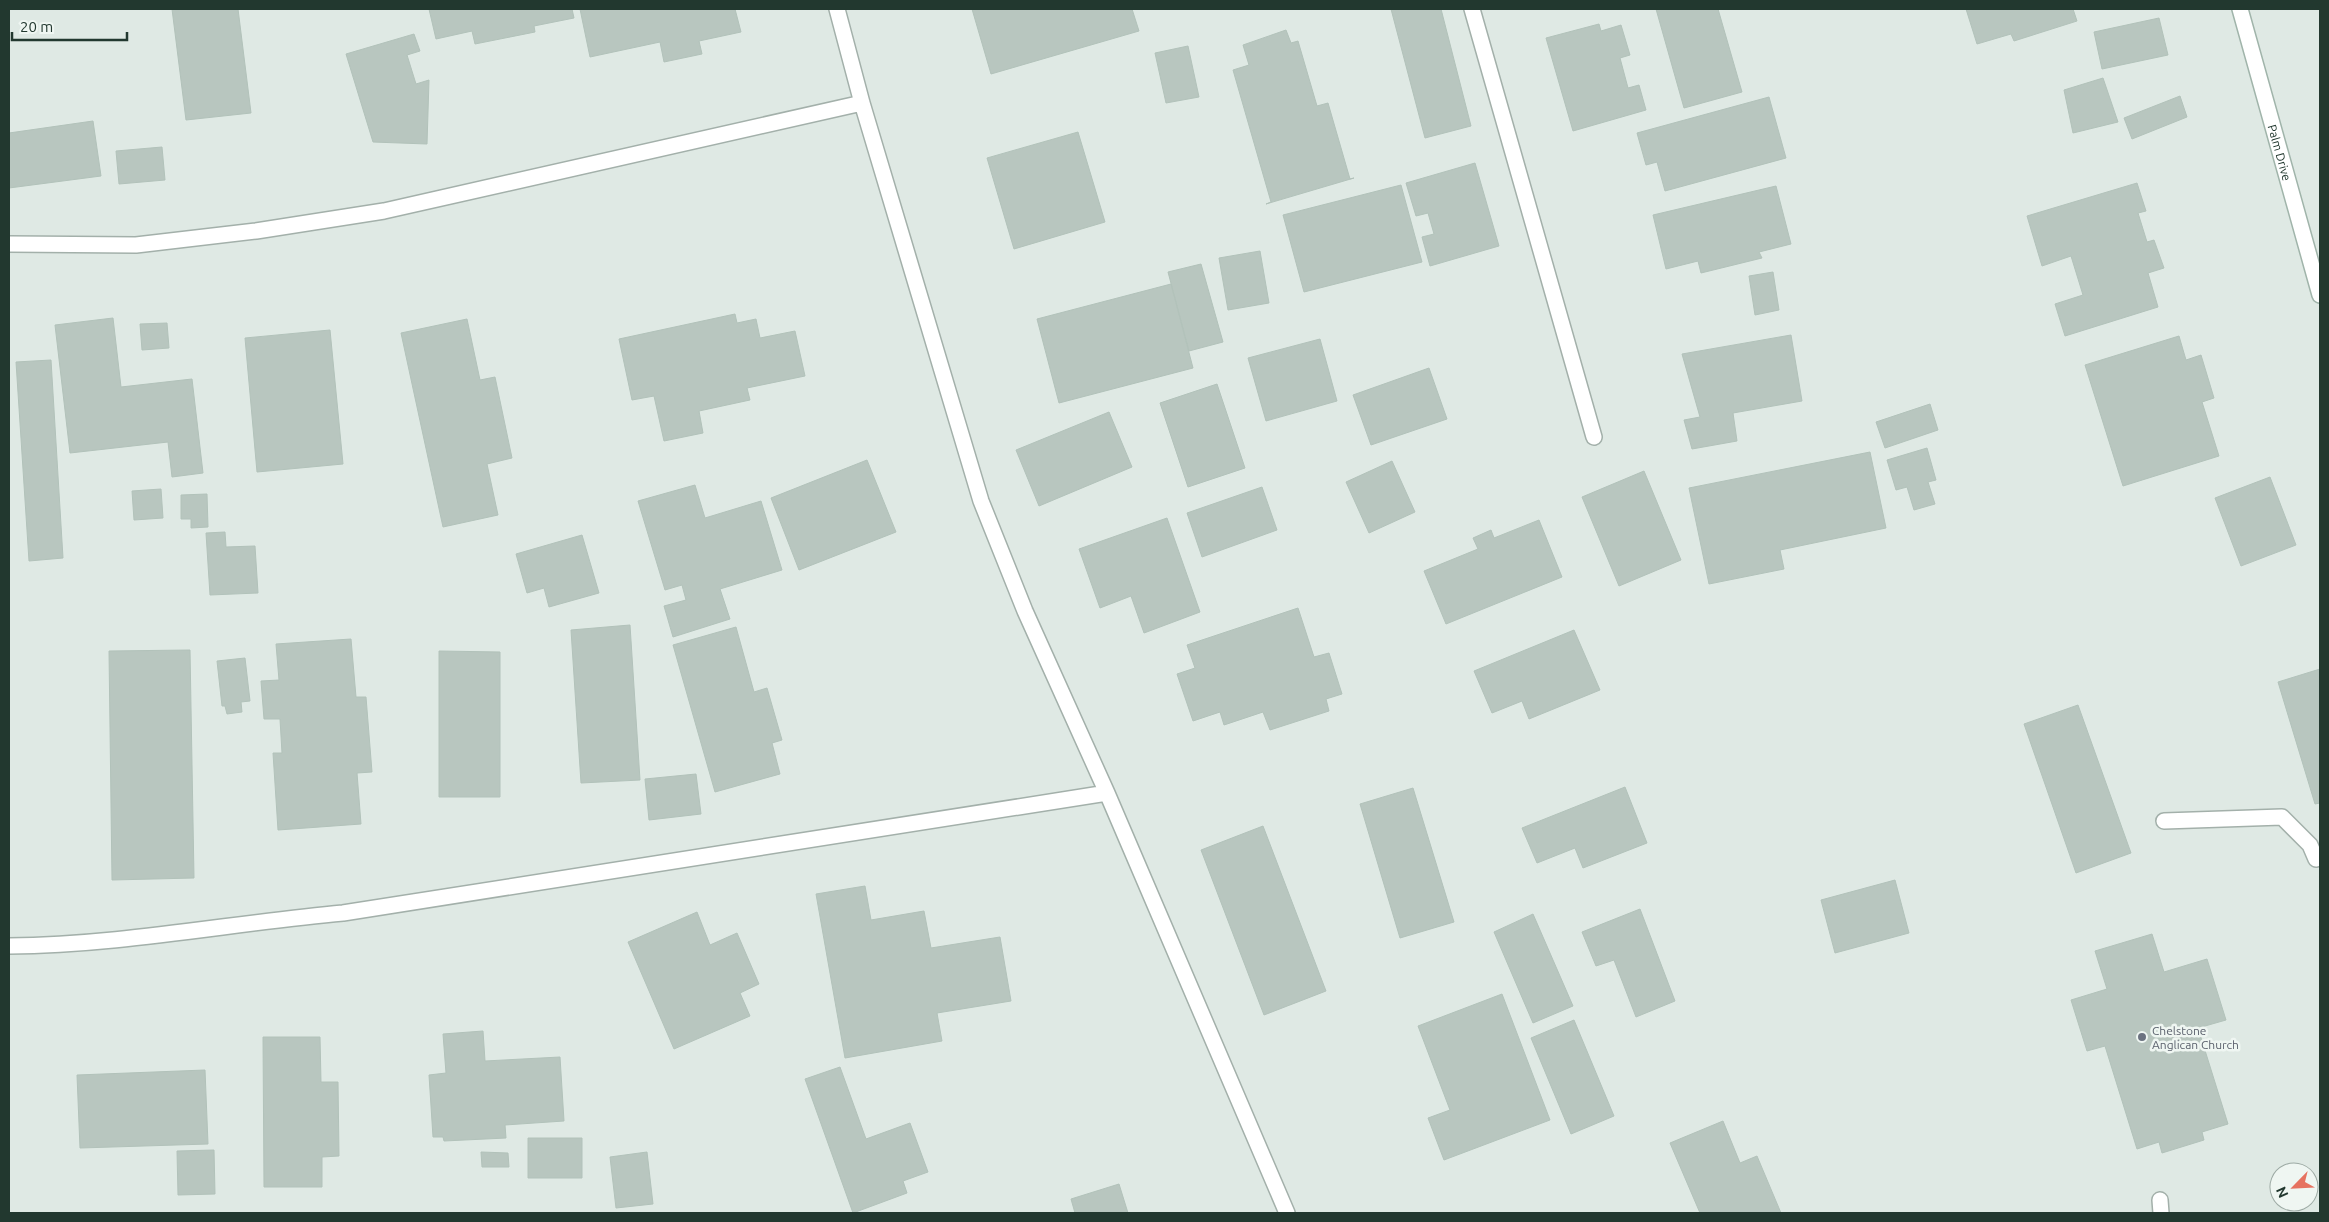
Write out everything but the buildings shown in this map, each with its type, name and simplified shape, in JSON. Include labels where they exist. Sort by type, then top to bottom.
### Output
[{"type":"street","points":[[837,9],[862,103],[981,501],[1025,610],[1107,793],[1287,1213]]},
{"type":"street","points":[[1472,9],[1594,437]]},
{"type":"street","name":"Palm Drive","points":[[2240,9],[2320,295]]},
{"type":"street","points":[[9,244],[136,245],[256,230],[384,210],[862,103]]},
{"type":"street","points":[[9,946],[66,946],[261,920],[343,913],[1107,793]]},
{"type":"street","points":[[2164,821],[2282,817],[2310,845],[2316,859],[2320,858]]},
{"type":"place","name":"Chelstone Anglican Church","points":[[2142,1037]]}]
